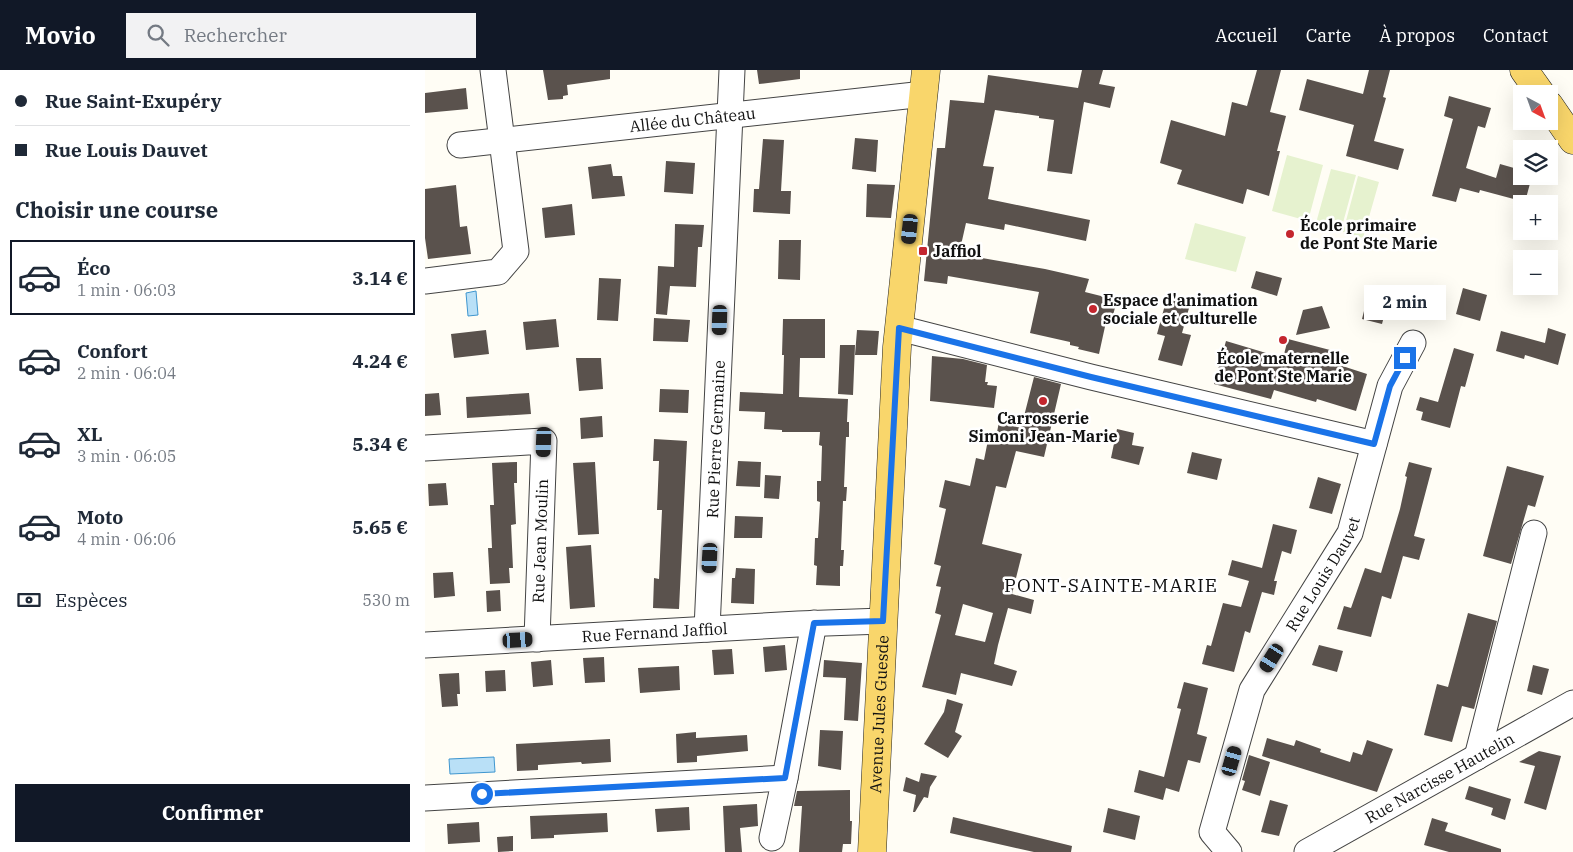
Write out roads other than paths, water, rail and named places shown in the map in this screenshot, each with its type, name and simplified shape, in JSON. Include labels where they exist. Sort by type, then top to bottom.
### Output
[{"type":"main road","points":[[1524,70],[1535,85]]},
{"type":"main road","name":"Avenue Jules Guesde","points":[[872,852],[899,328],[925,82]]},
{"type":"main road","points":[[1558,118],[1573,140]]},
{"type":"street","points":[[425,281],[498,272],[516,251],[493,70]]},
{"type":"street","name":"Rue Pierre Germaine","points":[[707,629],[732,70]]},
{"type":"street","name":"Allée du Château","points":[[460,144],[729,114],[925,82]]},
{"type":"street","points":[[899,328],[1091,377],[1374,444]]},
{"type":"street","name":"Rue Louis Dauvet","points":[[1229,852],[1212,832],[1252,690],[1351,533],[1390,386],[1413,343]]},
{"type":"street","name":"Rue Jean Moulin","points":[[425,448],[544,442],[537,639]]},
{"type":"street","points":[[1477,757],[1534,533]]},
{"type":"street","name":"Rue Fernand Jaffiol","points":[[425,645],[814,623],[883,621]]},
{"type":"street","points":[[771,838],[785,778],[814,623]]},
{"type":"street","name":"Rue Narcisse Hautelin","points":[[1307,852],[1573,703]]},
{"type":"street","points":[[425,798],[785,778]]},
{"type":"water","points":[[476,291],[478,315],[468,316],[466,293]]},
{"type":"water","points":[[494,757],[495,772],[450,774],[449,759]]},
{"type":"place","name":"École primaire de Pont Ste Marie","points":[[1290,234]]},
{"type":"place","name":"Jaffiol","points":[[923,251]]},
{"type":"place","name":"Espace d'animation sociale et culturelle","points":[[1093,309]]},
{"type":"place","name":"École maternelle de Pont Ste Marie","points":[[1283,340]]},
{"type":"place","name":"Carrosserie Simoni Jean-Marie","points":[[1043,401]]},
{"type":"district","name":"PONT-SAINTE-MARIE","points":[[1111,585]]}]
